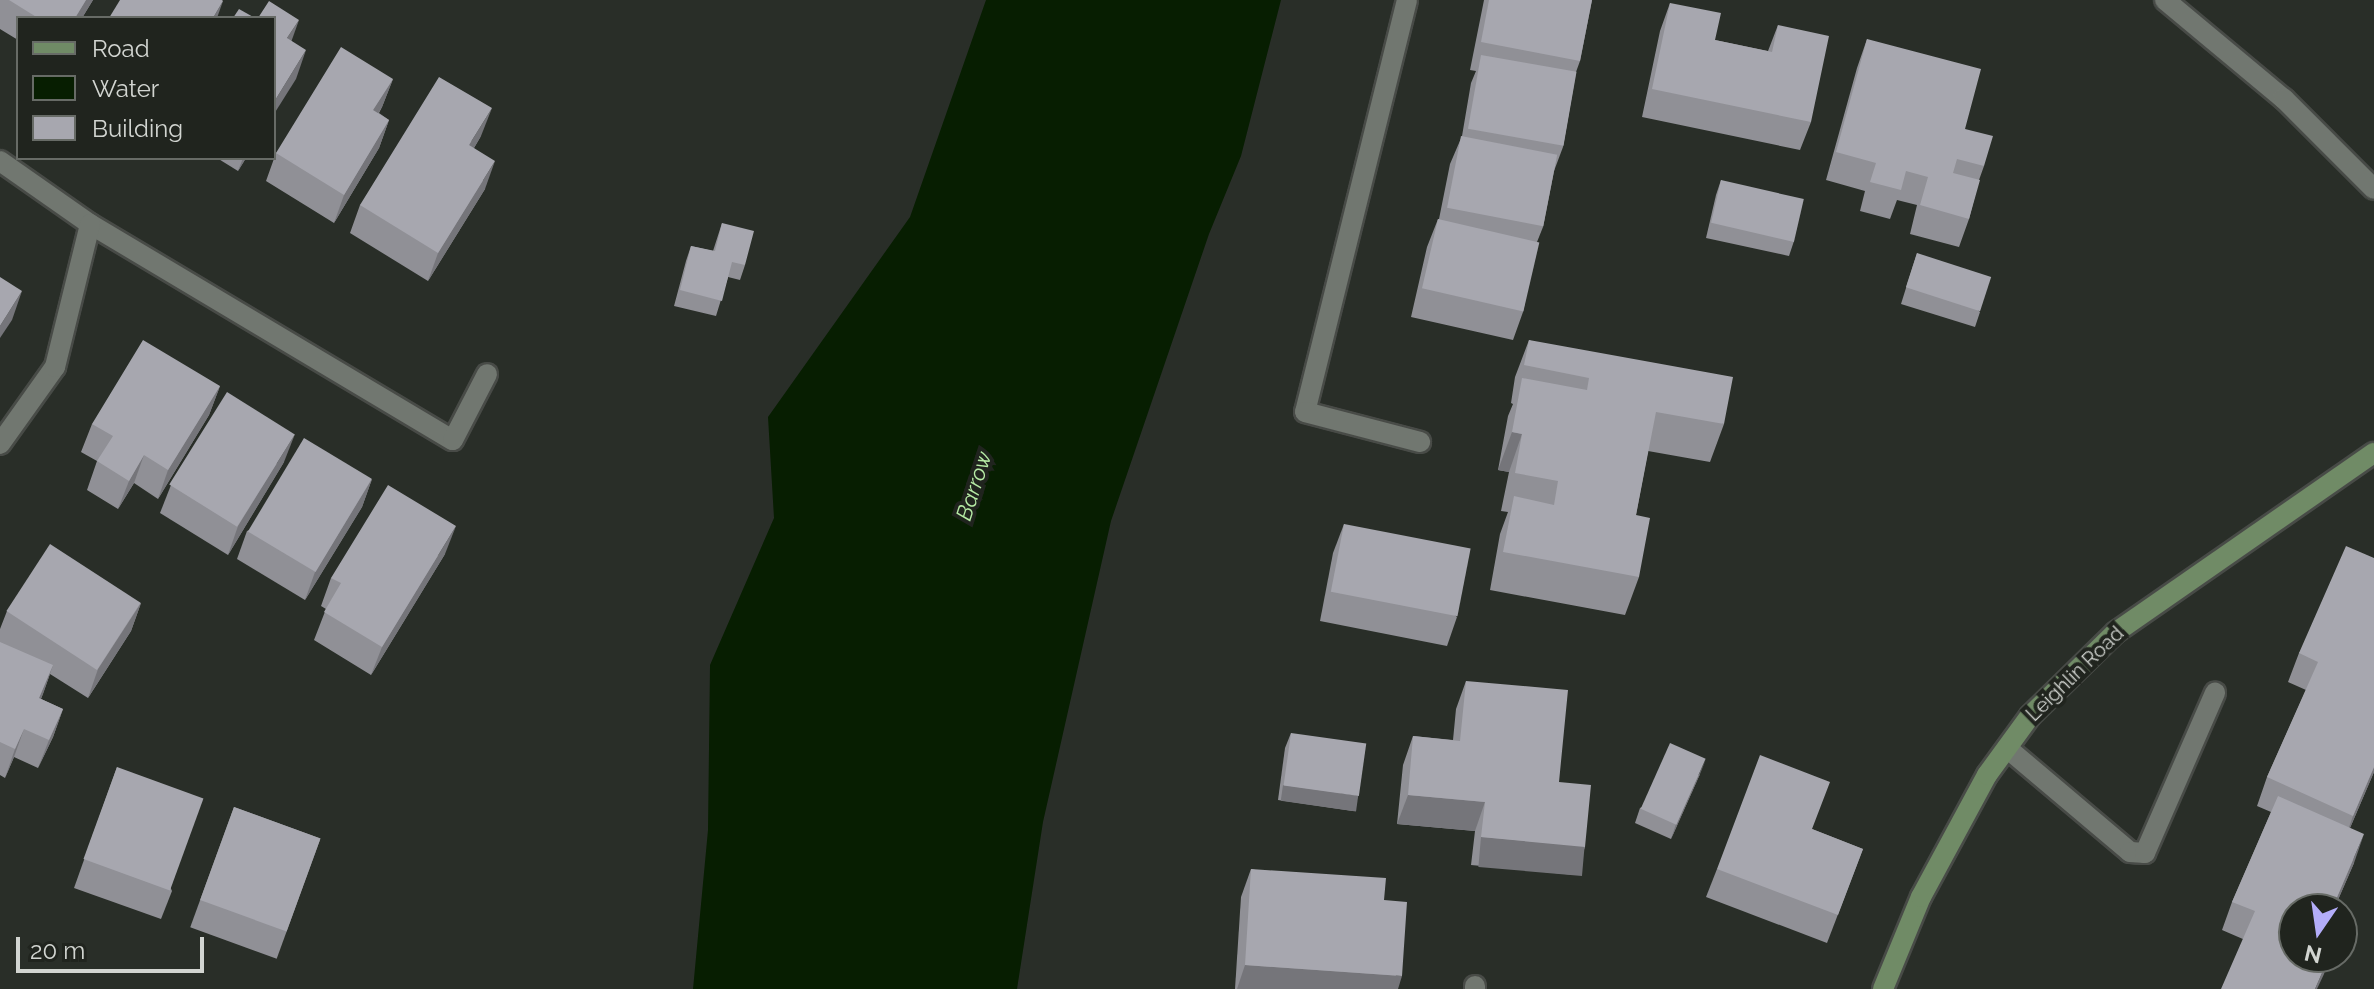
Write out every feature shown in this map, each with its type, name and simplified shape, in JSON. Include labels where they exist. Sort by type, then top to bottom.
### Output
[{"type":"street","points":[[1407,0],[1305,412],[1420,442]]},
{"type":"street","points":[[2165,0],[2284,99],[2374,189]]},
{"type":"street","points":[[0,161],[90,224],[453,440],[487,374]]},
{"type":"street","points":[[0,444],[55,367],[90,224]]},
{"type":"street","name":"Leighlin Road","points":[[1883,989],[1921,897],[2007,748],[2030,716],[2116,632],[2374,453]]},
{"type":"street","points":[[2007,748],[2130,852],[2145,853],[2215,693]]},
{"type":"water","name":"Barrow","points":[[986,0],[1281,0],[1241,156],[1209,234],[1111,521],[1043,822],[1017,989],[693,989],[708,830],[710,665],[774,518],[768,417],[910,217]]},
{"type":"building","points":[[9,0],[86,0],[76,16],[35,16]]},
{"type":"building","points":[[120,0],[223,1],[214,16],[110,16]]},
{"type":"building","points":[[1489,0],[1592,0],[1580,61],[1481,42]]},
{"type":"building","points":[[269,1],[299,20],[287,38],[306,50],[276,99],[276,16],[259,16]]},
{"type":"building","points":[[1670,3],[1721,13],[1715,40],[1772,52],[1778,25],[1829,36],[1811,122],[1652,89]]},
{"type":"building","points":[[239,9],[251,16],[234,16]]},
{"type":"building","points":[[1867,39],[1981,69],[1965,129],[1993,136],[1984,166],[1957,159],[1953,173],[1980,180],[1969,219],[1920,205],[1928,177],[1906,171],[1901,190],[1870,182],[1876,163],[1836,152]]},
{"type":"building","points":[[341,47],[393,79],[373,110],[389,120],[344,195],[276,153]]},
{"type":"building","points":[[1481,55],[1577,72],[1564,146],[1468,129]]},
{"type":"building","points":[[439,77],[492,108],[469,145],[495,161],[438,253],[360,205]]},
{"type":"building","points":[[1461,136],[1557,155],[1543,226],[1447,208]]},
{"type":"building","points":[[1721,180],[1804,199],[1794,242],[1711,223]]},
{"type":"building","points":[[1438,219],[1539,242],[1523,312],[1422,288]]},
{"type":"building","points":[[722,223],[754,231],[745,265],[732,262],[722,301],[680,290],[691,246],[715,251]]},
{"type":"building","points":[[1917,253],[1991,277],[1980,311],[1906,287]]},
{"type":"building","points":[[0,277],[22,291],[0,326]]},
{"type":"building","points":[[143,340],[220,386],[168,470],[144,455],[129,481],[97,461],[113,436],[92,424]]},
{"type":"building","points":[[1529,340],[1733,377],[1724,424],[1656,412],[1636,515],[1650,518],[1639,577],[1503,552],[1514,496],[1554,505],[1558,481],[1515,473],[1522,434],[1512,432],[1522,378],[1587,390],[1589,378],[1524,365]]},
{"type":"building","points":[[227,392],[295,434],[237,527],[169,484]]},
{"type":"building","points":[[304,438],[372,479],[316,572],[248,531]]},
{"type":"building","points":[[388,485],[456,526],[382,647],[324,612],[341,583],[331,578]]},
{"type":"building","points":[[1344,524],[1471,549],[1457,616],[1331,592]]},
{"type":"building","points":[[50,544],[141,603],[97,670],[6,611]]},
{"type":"building","points":[[2346,546],[2374,558],[2374,767],[2353,816],[2267,777],[2318,662],[2299,653]]},
{"type":"building","points":[[0,642],[53,665],[39,698],[63,709],[49,740],[24,729],[15,749],[0,742]]},
{"type":"building","points":[[1466,681],[1568,690],[1559,782],[1591,785],[1585,847],[1481,837],[1485,802],[1408,795],[1413,736],[1460,741]]},
{"type":"building","points":[[1291,733],[1366,744],[1359,796],[1284,785]]},
{"type":"building","points":[[1670,743],[1706,759],[1676,825],[1641,809]]},
{"type":"building","points":[[1760,755],[1830,782],[1812,829],[1863,849],[1838,915],[1717,869]]},
{"type":"building","points":[[117,767],[203,798],[170,891],[83,859]]},
{"type":"building","points":[[2278,796],[2364,834],[2339,893],[2278,893],[2278,973],[2322,973],[2315,989],[2221,989],[2255,911],[2232,902]]},
{"type":"building","points":[[234,807],[320,838],[287,931],[200,900]]},
{"type":"building","points":[[1251,869],[1386,878],[1384,900],[1407,902],[1402,976],[1245,965]]}]
